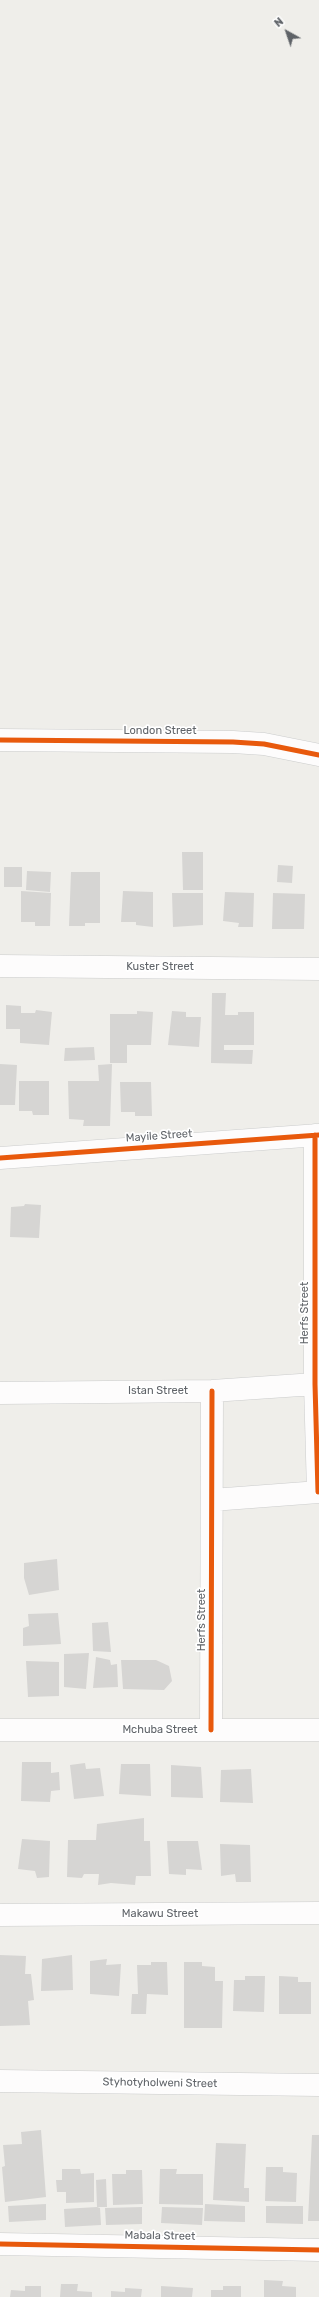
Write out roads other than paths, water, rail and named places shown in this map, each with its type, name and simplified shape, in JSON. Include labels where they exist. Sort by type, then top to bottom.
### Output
[{"type":"street","name":"London Street","points":[[0,740],[234,742],[270,745],[319,755]]},
{"type":"street","name":"Kuster Street","points":[[0,966],[319,969]]},
{"type":"street","name":"Mayile Street","points":[[0,1158],[317,1134]]},
{"type":"street","name":"Herfs Street","points":[[317,1134],[315,1384],[318,1492]]},
{"type":"street","name":"Istan Street","points":[[0,1393],[212,1391],[315,1384]]},
{"type":"street","name":"Herfs Street","points":[[211,1730],[212,1391]]},
{"type":"street","points":[[212,1500],[318,1492]]},
{"type":"street","name":"Mchuba Street","points":[[0,1730],[319,1730]]},
{"type":"street","name":"Makawu Street","points":[[0,1915],[319,1913]]},
{"type":"street","name":"Styhotyholweni Street","points":[[0,2081],[319,2085]]},
{"type":"street","name":"Mabala Street","points":[[0,2244],[319,2250]]}]
